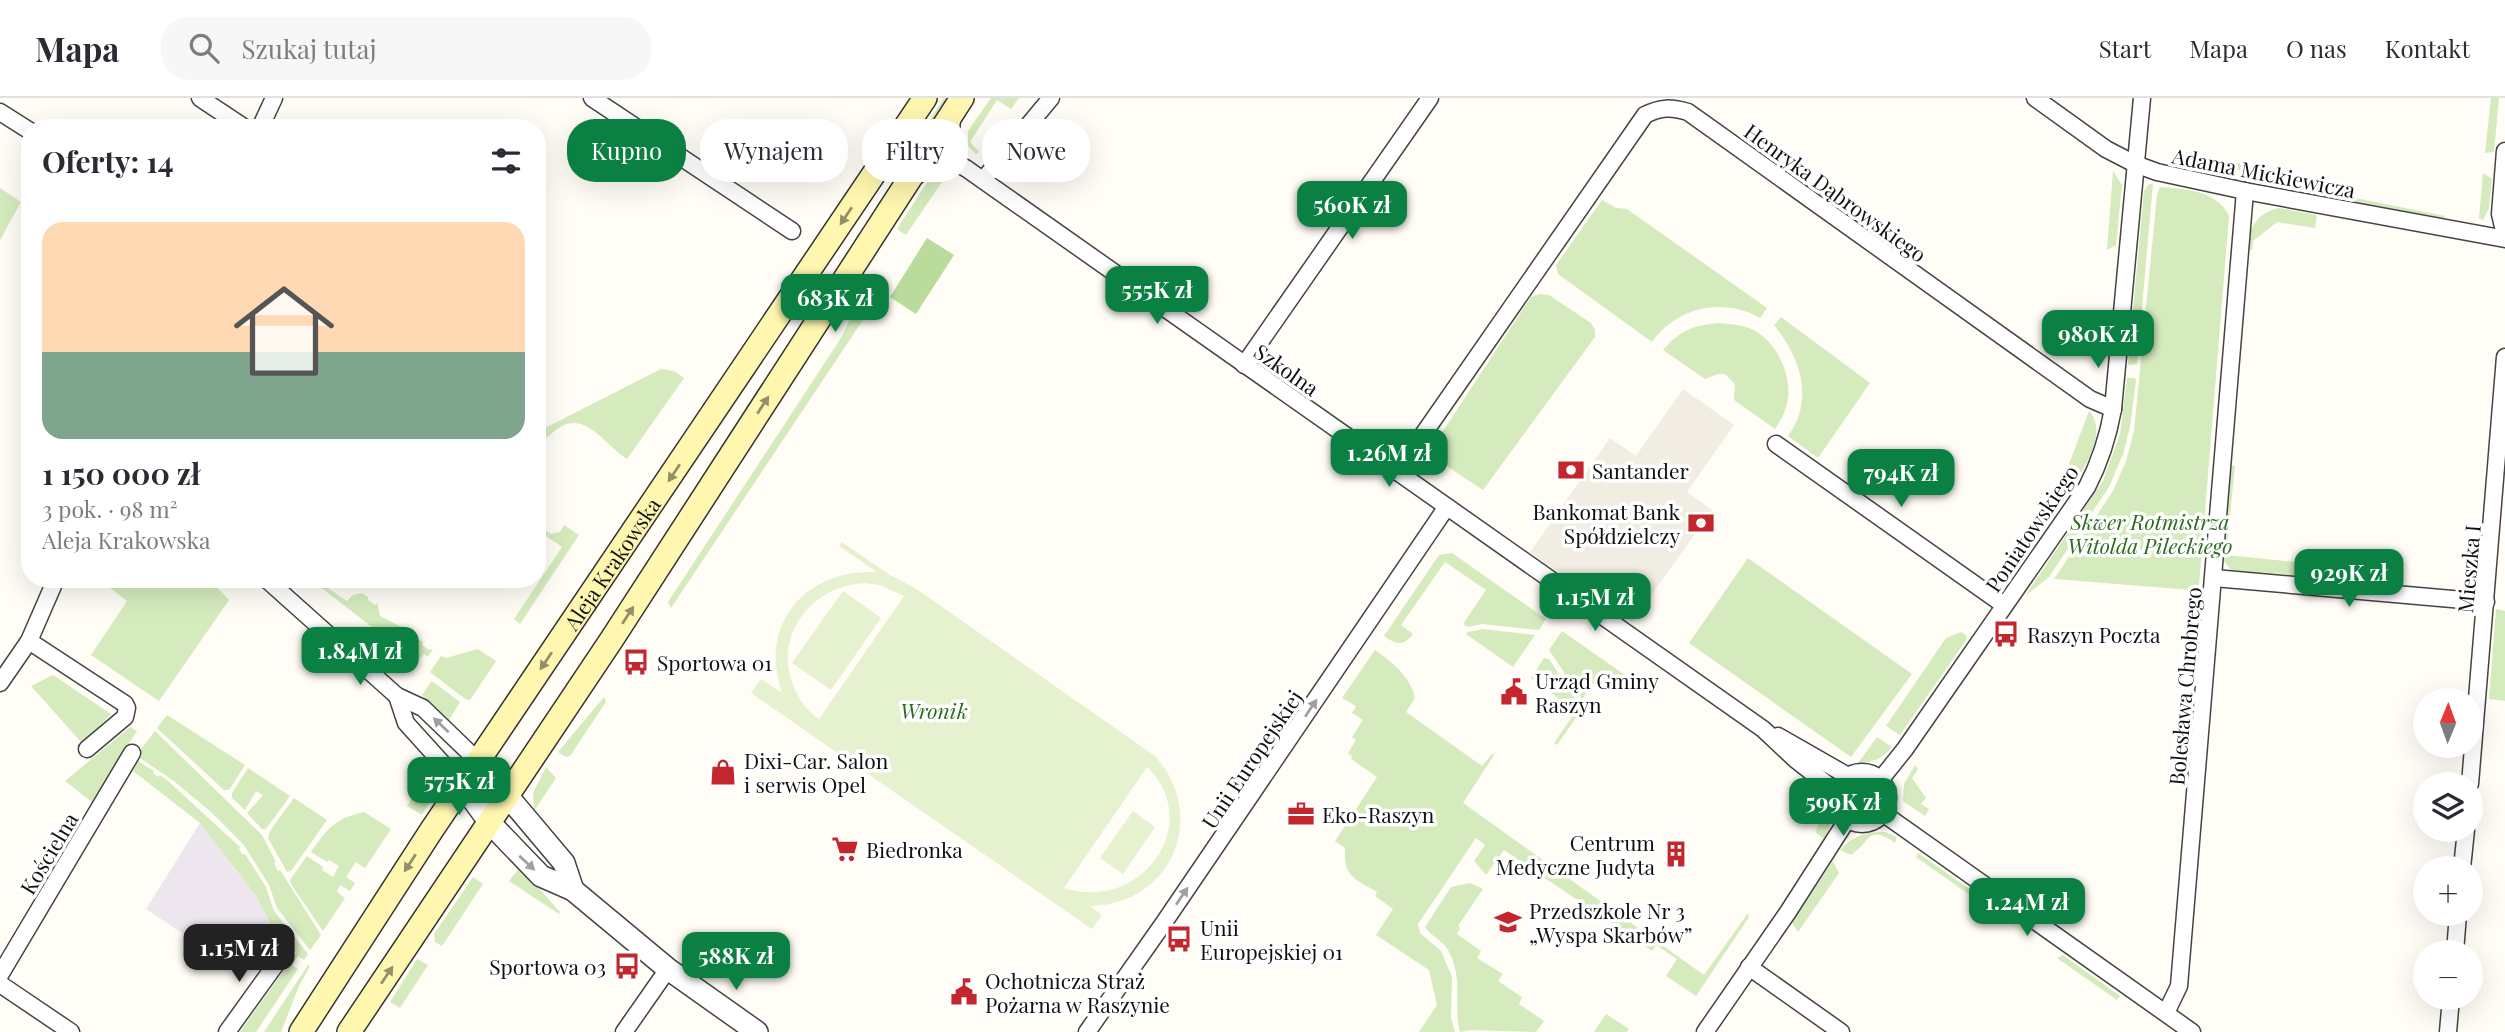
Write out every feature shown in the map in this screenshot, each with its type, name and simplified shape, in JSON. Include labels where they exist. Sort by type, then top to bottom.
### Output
[{"type":"main road","name":"Aleja Krakowska","points":[[300,1032],[918,101]]},
{"type":"main road","name":"Aleja Krakowska","points":[[349,1032],[619,628],[957,106]]},
{"type":"street","points":[[200,98],[232,119]]},
{"type":"street","points":[[264,119],[274,98]]},
{"type":"street","points":[[592,98],[792,231]]},
{"type":"street","points":[[1033,119],[1051,98]]},
{"type":"street","points":[[1244,365],[1430,98]]},
{"type":"street","name":"Adama Mickiewicza","points":[[2035,98],[2096,143],[2135,164],[2157,172],[2245,191],[2505,237]]},
{"type":"street","name":"Poniatowskiego","points":[[1881,779],[1905,749],[2087,487],[2104,448],[2113,409],[2141,98]]},
{"type":"street","name":"Henryka Dąbrowskiego","points":[[1397,472],[1645,115],[1670,107],[1688,112],[2090,399],[2113,409]]},
{"type":"street","points":[[0,112],[21,125]]},
{"type":"street","points":[[2505,151],[2500,214],[2505,237]]},
{"type":"street","name":"Szkolna","points":[[968,170],[982,180]]},
{"type":"street","name":"Szkolna","points":[[985,182],[1763,729],[1836,792]]},
{"type":"street","name":"Bolesława Chrobrego","points":[[2166,1013],[2179,986],[2245,191]]},
{"type":"street","name":"Mieszka I","points":[[2471,772],[2505,357]]},
{"type":"street","points":[[1776,444],[2004,605]]},
{"type":"street","name":"Unii Europejskiej","points":[[1087,1032],[1170,915],[1446,508]]},
{"type":"street","points":[[2214,578],[2486,602]]},
{"type":"street","points":[[0,682],[29,641],[52,588]]},
{"type":"street","points":[[276,588],[397,696],[423,708],[478,761],[564,863],[573,890]]},
{"type":"street","points":[[29,641],[125,704],[128,713],[125,717],[87,749]]},
{"type":"street","points":[[397,696],[406,723],[462,785],[515,852],[541,876],[573,890],[668,969],[757,1032]]},
{"type":"street","name":"Szkolna","points":[[1763,729],[1797,745],[1848,776]]},
{"type":"street","name":"Kościelna","points":[[0,975],[132,752]]},
{"type":"street","points":[[1865,772],[1881,779],[1889,796],[1884,814],[1863,825],[1847,820],[1836,805],[1836,792],[1843,780],[1865,772]]},
{"type":"street","points":[[1884,814],[2192,1032]]},
{"type":"street","points":[[1705,1032],[1788,912],[1847,820]]},
{"type":"street","points":[[227,1032],[281,957]]},
{"type":"street","points":[[1749,967],[1841,1032]]},
{"type":"street","points":[[624,1032],[668,969]]},
{"type":"street","points":[[0,984],[71,1032]]},
{"type":"street","points":[[2448,1032],[2450,1010]]},
{"type":"shaded area","points":[[1683,389],[1734,425],[1687,492],[1712,510],[1632,622],[1530,552],[1610,438],[1636,456]]},
{"type":"shaded area","points":[[200,823],[256,896],[270,923],[240,972],[146,909]]},
{"type":"green space","points":[[944,98],[949,98],[935,119],[930,119]]},
{"type":"green space","points":[[991,98],[1019,98],[1011,109],[997,100],[985,119],[982,119],[970,142],[979,152],[976,154],[968,146],[968,131]]},
{"type":"green space","points":[[2491,98],[2499,98],[2494,152],[2485,153]]},
{"type":"green space","points":[[2186,152],[2297,175],[2295,181],[2186,160]]},
{"type":"green space","points":[[2187,165],[2294,186],[2289,189],[2189,169]]},
{"type":"green space","points":[[2113,171],[2122,185],[2116,245],[2107,250]]},
{"type":"green space","points":[[2483,173],[2492,179],[2489,208],[2483,220],[2479,218]]},
{"type":"green space","points":[[927,182],[942,182],[906,235],[897,229]]},
{"type":"green space","points":[[2153,183],[2137,364],[2128,365],[2144,191]]},
{"type":"green space","name":"Skwer Rotmistrza Witolda Pileckiego","points":[[2160,187],[2199,192],[2217,201],[2229,216],[2199,585],[2192,590],[2054,579],[2113,491],[2126,461],[2134,431],[2157,195]]},
{"type":"green space","points":[[0,188],[21,202],[0,240]]},
{"type":"green space","points":[[2326,192],[2445,216],[2445,220],[2329,198]]},
{"type":"green space","points":[[1602,200],[1616,208],[1627,209],[1767,308],[1760,318],[1731,308],[1716,307],[1687,313],[1662,330],[1652,342],[1558,274],[1556,265]]},
{"type":"green space","points":[[2279,208],[2317,215],[2315,228],[2277,222],[2253,241],[2252,250],[2248,249],[2250,234],[2256,222],[2265,213]]},
{"type":"green space","points":[[927,238],[954,255],[916,314],[890,297]]},
{"type":"green space","points":[[871,275],[886,283],[877,299],[671,608],[668,602],[841,338]]},
{"type":"green space","points":[[1549,295],[1591,323],[1595,337],[1483,490],[1430,455],[1430,451],[1531,297]]},
{"type":"green space","points":[[1781,317],[1870,383],[1818,458],[1788,436],[1801,408],[1802,393],[1797,364],[1774,325]]},
{"type":"green space","points":[[1718,323],[1755,331],[1767,340],[1779,356],[1786,375],[1788,395],[1785,411],[1775,429],[1734,400],[1735,384],[1725,374],[1705,379],[1663,350],[1687,330]]},
{"type":"green space","points":[[661,369],[674,371],[684,378],[627,459],[590,428],[580,424],[570,423],[560,427],[548,437],[546,427]]},
{"type":"green space","points":[[2127,378],[2135,378],[2136,381],[2130,427],[2123,454],[2109,487],[2049,577],[2025,596],[2103,481],[2120,434]]},
{"type":"green space","points":[[2089,411],[2096,425],[2095,442],[2081,473],[2069,464]]},
{"type":"green space","points":[[2230,465],[2235,466],[2226,555],[2315,564],[2306,576],[2231,570],[2223,560]]},
{"type":"green space","points":[[564,525],[579,535],[546,585],[546,571],[562,547],[546,536],[546,531],[551,534],[560,532]]},
{"type":"green space","name":"Wronik","points":[[842,542],[890,575],[915,588],[1155,756],[1171,780],[1179,805],[1180,830],[1174,853],[1161,874],[1142,891],[1119,902],[1090,906],[1102,915],[1092,929],[751,693],[761,679],[782,693],[776,668],[777,644],[783,623],[794,605],[809,591],[829,580],[852,573],[877,572],[839,546]],"holes":[[[865,583],[880,585],[904,596],[819,719],[805,707],[793,685],[788,661],[789,643],[795,627],[816,601],[847,586]],[[1147,767],[1163,789],[1169,813],[1167,836],[1156,858],[1140,875],[1118,888],[1092,892],[1064,888]]]},
{"type":"green space","points":[[1452,553],[1546,619],[1539,630],[1482,624],[1468,627],[1463,624],[1486,590],[1445,562],[1401,625],[1413,634],[1400,643],[1384,636],[1439,555]]},
{"type":"green space","points":[[1748,558],[1912,674],[1851,757],[1689,643]]},
{"type":"green space","points":[[110,588],[218,588],[229,600],[159,701],[91,655],[127,601]]},
{"type":"green space","points":[[322,588],[328,588],[347,601],[353,595],[362,593],[375,605],[377,603],[380,616],[403,628],[402,631],[423,642],[422,645],[429,650],[433,649],[428,657],[424,654],[417,662]]},
{"type":"green space","points":[[535,588],[544,588],[520,624],[514,619]]},
{"type":"green space","points":[[843,591],[881,618],[831,690],[792,663]]},
{"type":"green space","points":[[2496,609],[2505,611],[2505,701],[2489,699]]},
{"type":"green space","points":[[1483,629],[1535,635],[1513,667],[1466,634]]},
{"type":"green space","points":[[1562,631],[1625,675],[1618,684],[1610,689],[1597,679],[1582,699],[1549,650]]},
{"type":"green space","points":[[1961,632],[1967,639],[1900,735],[1886,726],[1946,638]]},
{"type":"green space","points":[[478,649],[496,661],[470,700],[430,672],[441,656],[446,658]]},
{"type":"green space","points":[[1375,650],[1394,664],[1413,690],[1415,698],[1406,712],[1482,766],[1494,755],[1463,803],[1704,975],[1748,913],[1749,917],[1696,996],[1666,976],[1677,959],[1656,945],[1652,951],[1504,850],[1486,875],[1474,861],[1485,845],[1476,838],[1418,924],[1420,933],[1441,951],[1452,977],[1451,1018],[1455,1032],[1419,1032],[1437,1005],[1429,970],[1376,935],[1393,909],[1375,896],[1377,892],[1352,876],[1346,865],[1345,848],[1335,841],[1377,777],[1351,759],[1352,756],[1348,753],[1356,740],[1352,737],[1363,720],[1352,713],[1356,706],[1342,698]]},
{"type":"green space","points":[[1544,658],[1549,659],[1582,709],[1557,745],[1554,743],[1576,711],[1531,678]]},
{"type":"green space","points":[[53,675],[111,714],[82,743],[31,686]]},
{"type":"green space","points":[[432,681],[460,702],[448,722],[422,695]]},
{"type":"green space","points":[[604,697],[606,702],[570,756],[566,757],[558,752]]},
{"type":"green space","points":[[167,715],[245,765],[229,790],[224,790],[157,728]]},
{"type":"green space","points":[[130,727],[137,731],[92,802],[65,781]]},
{"type":"green space","points":[[155,731],[262,835],[278,871],[280,870],[321,935],[310,950],[277,908],[269,885],[244,845],[211,812],[140,758],[142,755],[138,753]]},
{"type":"green space","points":[[1877,737],[1892,747],[1877,759],[1858,763]]},
{"type":"green space","points":[[138,761],[154,771],[158,777],[160,775],[168,781],[240,847],[266,887],[274,911],[308,954],[304,960],[298,956],[292,965],[298,969],[256,1032],[240,1032],[296,953],[270,923],[256,896],[200,823],[133,771]]},
{"type":"green space","points":[[1915,765],[1918,769],[1912,778],[1926,798],[1921,804],[1929,809],[1925,816],[1903,801],[1904,784]]},
{"type":"green space","points":[[546,767],[556,778],[534,811],[533,793]]},
{"type":"green space","points":[[248,768],[290,796],[266,829],[262,829],[247,813],[263,795],[256,791],[245,810],[232,798],[232,793]]},
{"type":"green space","points":[[431,770],[436,788],[422,815],[407,806]]},
{"type":"green space","points":[[1810,777],[1826,798],[1831,814],[1831,822],[1824,839],[1815,832],[1826,811],[1825,805],[1802,789]]},
{"type":"green space","points":[[294,798],[327,820],[291,871],[287,872],[268,838],[270,831]]},
{"type":"green space","points":[[1133,811],[1155,827],[1123,874],[1100,858]]},
{"type":"green space","points":[[364,812],[391,829],[365,868],[356,862],[346,877],[355,883],[350,891],[340,885],[337,892],[345,898],[323,931],[290,880],[307,856],[333,877],[339,866],[311,852],[339,821]]},
{"type":"green space","points":[[1885,832],[1897,837],[1895,843],[1886,837],[1874,835],[1851,855],[1840,850],[1860,836]]},
{"type":"green space","points":[[1918,853],[2010,917],[2008,922],[1916,857]]},
{"type":"green space","points":[[1833,861],[1839,873],[1798,932],[1792,923]]},
{"type":"green space","points":[[520,867],[560,912],[559,914],[509,881]]},
{"type":"green space","points":[[473,877],[483,884],[442,946],[435,942],[434,934]]},
{"type":"green space","points":[[1470,883],[1483,889],[1458,926],[1460,928],[1457,934],[1481,951],[1477,958],[1503,974],[1498,981],[1522,997],[1519,1004],[1544,1021],[1536,1032],[1460,1032],[1453,961],[1446,947],[1425,927],[1451,887]]},
{"type":"green space","points":[[2063,955],[2120,996],[2117,1000],[2057,958]]},
{"type":"green space","points":[[417,959],[428,965],[400,1008],[390,1002]]},
{"type":"green space","points":[[308,965],[310,966],[281,1032],[264,1032]]},
{"type":"green space","points":[[1606,1014],[1629,1029],[1627,1032],[1594,1032]]},
{"type":"place","name":"Santander","points":[[1571,470]]},
{"type":"place","name":"Bankomat Bank Spółdzielczy","points":[[1701,523]]},
{"type":"place","name":"Raszyn Poczta","points":[[2006,634]]},
{"type":"place","name":"Sportowa 01","points":[[636,662]]},
{"type":"place","name":"Urząd Gminy Raszyn","points":[[1514,692]]},
{"type":"place","name":"Dixi-Car. Salon i serwis Opel","points":[[723,772]]},
{"type":"place","name":"Eko-Raszyn","points":[[1301,814]]},
{"type":"place","name":"Biedronka","points":[[845,849]]},
{"type":"place","name":"Centrum Medyczne Judyta","points":[[1676,854]]},
{"type":"place","name":"Przedszkole Nr 3 „Wyspa Skarbów”","points":[[1508,922]]},
{"type":"place","name":"Unii Europejskiej 01","points":[[1179,939]]},
{"type":"place","name":"Sportowa 03","points":[[627,966]]},
{"type":"place","name":"Ochotnicza Straż Pożarna w Raszynie","points":[[964,992]]}]
